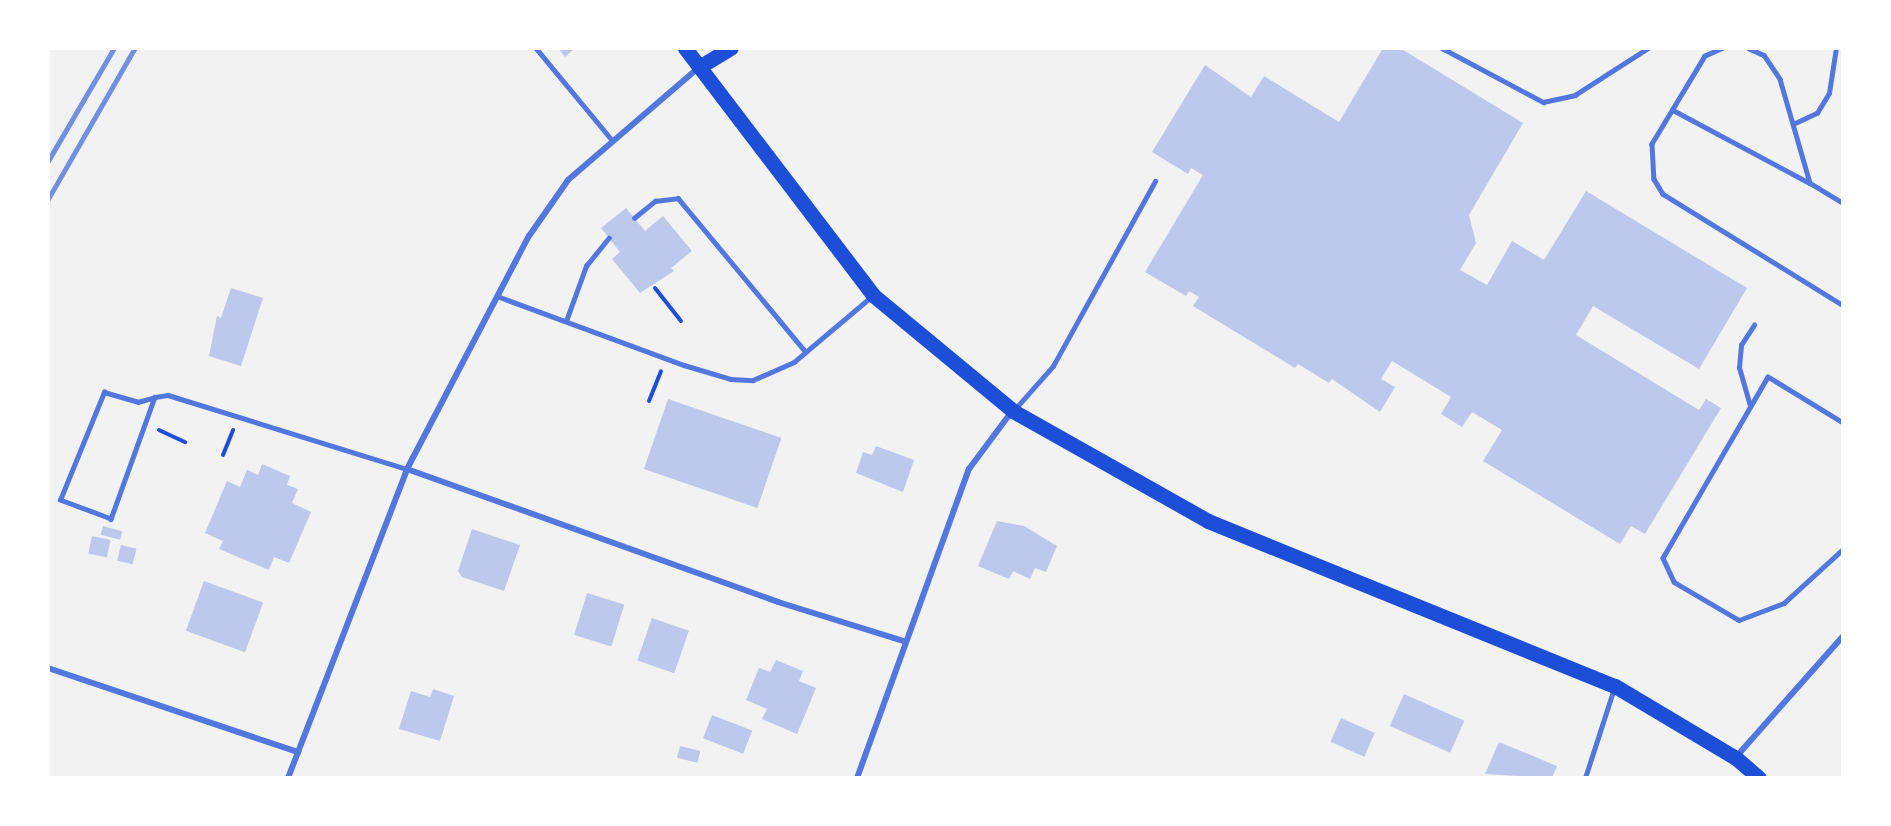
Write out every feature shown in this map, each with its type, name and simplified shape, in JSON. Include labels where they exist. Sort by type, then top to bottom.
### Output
[{"type":"main road","points":[[685,48],[873,295],[1013,411],[1208,521],[1615,686],[1736,758],[1759,778]]},
{"type":"main road","points":[[699,67],[731,48]]},
{"type":"street","points":[[288,778],[407,469],[529,236],[568,180],[699,67]]},
{"type":"street","points":[[857,778],[903,641],[969,469],[1013,411]]},
{"type":"street","points":[[407,469],[778,602],[903,641]]},
{"type":"street","points":[[1736,758],[1843,636]]},
{"type":"street","points":[[48,668],[298,752]]},
{"type":"lane","points":[[536,48],[612,140]]},
{"type":"lane","points":[[1442,48],[1543,102],[1575,94],[1648,48]]},
{"type":"lane","points":[[1723,48],[1706,56],[1673,110],[1651,153],[1663,194],[1843,305]]},
{"type":"lane","points":[[1748,48],[1764,55],[1780,79],[1810,183]]},
{"type":"lane","points":[[1793,124],[1817,113],[1829,93],[1836,48]]},
{"type":"lane","points":[[1673,110],[1843,203]]},
{"type":"lane","points":[[1013,411],[1053,366],[1155,181]]},
{"type":"lane","points":[[634,218],[655,201],[678,198],[806,352]]},
{"type":"lane","points":[[567,321],[586,266],[609,238]]},
{"type":"lane","points":[[497,296],[665,358],[731,379],[753,380],[775,374],[806,352],[873,295]]},
{"type":"lane","points":[[1750,406],[1739,368],[1741,345],[1754,325]]},
{"type":"lane","points":[[1843,423],[1768,377],[1663,558],[1666,573],[1739,620],[1784,603],[1843,549]]},
{"type":"lane","points":[[155,398],[111,519],[60,500],[104,392],[138,402],[168,394],[407,469]]},
{"type":"lane","points":[[1585,778],[1615,686]]},
{"type":"path","points":[[655,288],[681,321]]},
{"type":"path","points":[[649,401],[665,358]]},
{"type":"path","points":[[223,455],[238,416]]},
{"type":"path","points":[[146,424],[185,442]]},
{"type":"building","points":[[558,48],[575,48],[565,57]]},
{"type":"building","points":[[1383,48],[1400,48],[1523,123],[1469,215],[1476,243],[1460,270],[1487,285],[1512,241],[1544,260],[1586,191],[1747,288],[1699,369],[1593,306],[1576,335],[1699,410],[1706,399],[1721,408],[1645,534],[1631,526],[1620,544],[1483,461],[1502,430],[1472,412],[1462,427],[1441,414],[1451,397],[1392,361],[1381,379],[1395,387],[1380,412],[1332,379],[1329,383],[1298,364],[1295,368],[1193,306],[1199,297],[1189,291],[1186,296],[1145,272],[1203,175],[1191,168],[1188,174],[1152,152],[1205,65],[1251,97],[1264,76],[1339,122]]},
{"type":"building","points":[[626,208],[645,231],[663,216],[692,251],[671,268],[674,271],[640,293],[612,259],[620,252],[601,228]]},
{"type":"building","points":[[231,288],[263,298],[241,366],[209,356],[217,316],[221,318]]},
{"type":"building","points":[[668,399],[781,438],[757,508],[644,469]]},
{"type":"building","points":[[876,446],[914,460],[903,492],[856,473],[863,452],[872,455]]},
{"type":"building","points":[[262,464],[290,476],[287,485],[298,489],[292,503],[311,512],[289,563],[274,557],[269,570],[219,549],[223,541],[205,533],[227,481],[240,487],[247,470],[258,475]]},
{"type":"building","points":[[997,521],[1024,526],[1057,546],[1046,572],[1035,568],[1030,579],[1013,571],[1009,579],[978,566]]},
{"type":"building","points":[[103,526],[122,531],[120,540],[101,535]]},
{"type":"building","points":[[472,529],[520,545],[504,591],[462,577],[458,571]]},
{"type":"building","points":[[92,536],[111,540],[107,558],[88,554]]},
{"type":"building","points":[[121,545],[137,549],[133,564],[117,561]]},
{"type":"building","points":[[204,581],[263,603],[245,652],[186,631]]},
{"type":"building","points":[[587,593],[624,604],[611,646],[574,635]]},
{"type":"building","points":[[652,618],[689,631],[674,673],[637,661]]},
{"type":"building","points":[[776,660],[803,671],[799,681],[816,688],[797,734],[762,719],[767,709],[746,700],[759,668],[770,672]]},
{"type":"building","points":[[433,689],[454,696],[440,741],[399,729],[411,691],[430,697]]},
{"type":"building","points":[[1404,694],[1464,721],[1450,753],[1390,726]]},
{"type":"building","points":[[712,715],[752,730],[743,754],[703,738]]},
{"type":"building","points":[[1341,718],[1375,733],[1364,757],[1330,742]]},
{"type":"building","points":[[1499,742],[1557,766],[1552,778],[1485,774]]},
{"type":"building","points":[[680,746],[700,751],[697,763],[677,758]]},
{"type":"railway","points":[[48,161],[114,48]]},
{"type":"railway","points":[[48,199],[135,48]]}]
